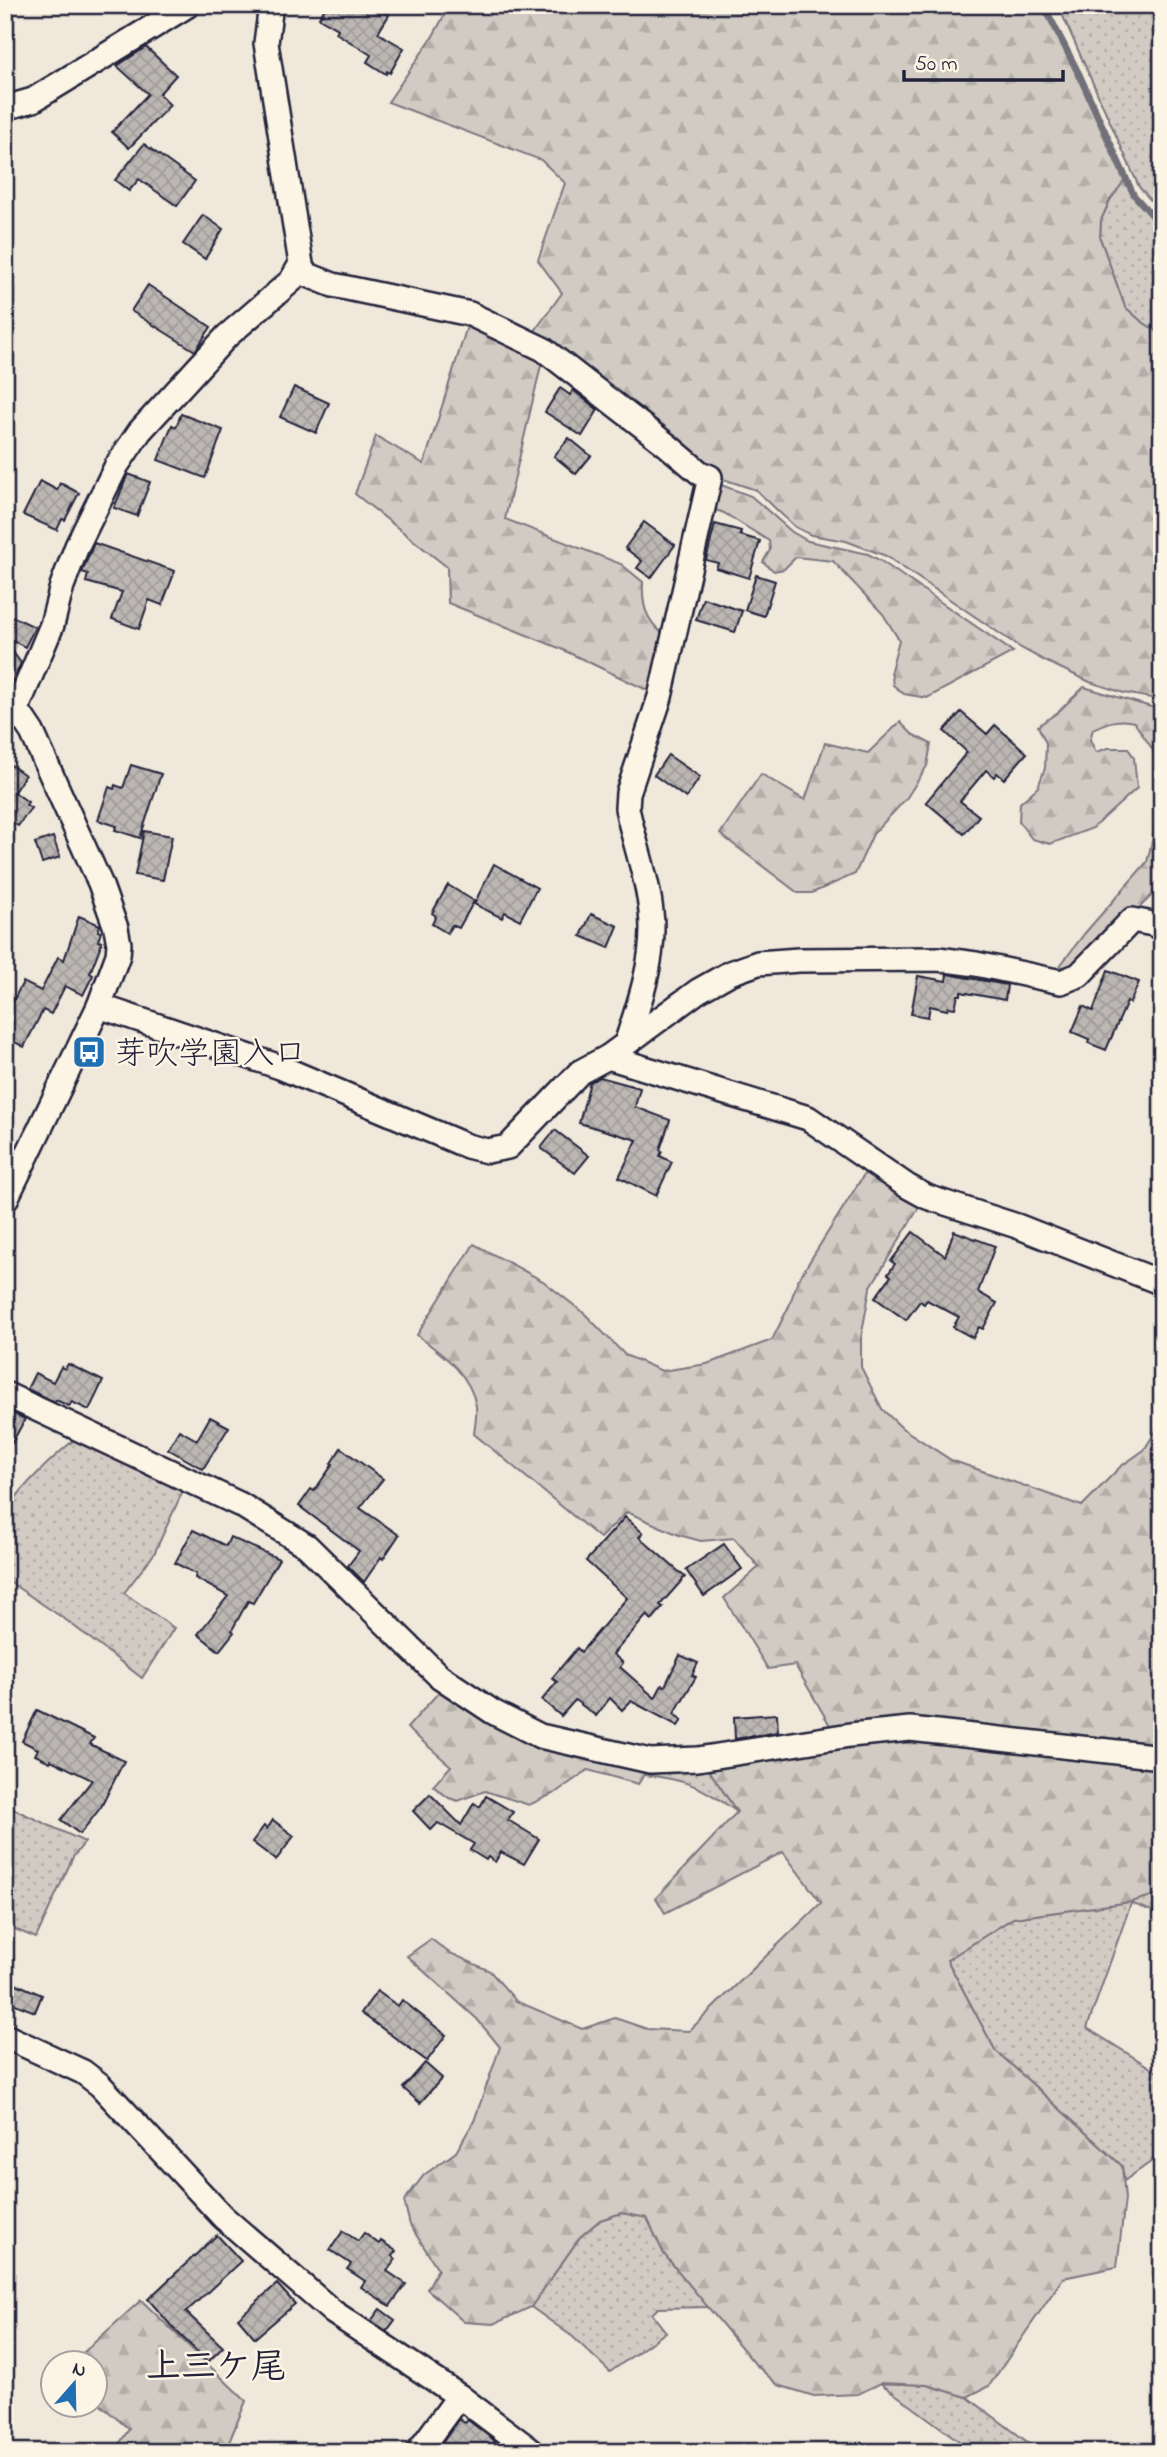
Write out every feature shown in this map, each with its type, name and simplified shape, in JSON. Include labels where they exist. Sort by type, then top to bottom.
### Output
[{"type":"street","points":[[5,108],[33,100],[188,5]]},
{"type":"street","points":[[5,1201],[99,1006],[118,955],[116,928],[90,862],[32,732],[11,700],[52,625],[62,586],[77,546],[117,465],[140,431],[227,335],[291,281],[301,264],[266,43],[271,5]]},
{"type":"street","points":[[298,271],[333,285],[470,314],[543,349],[667,445],[700,474],[710,477],[660,698],[628,793],[627,808],[649,903],[652,950],[640,1003],[617,1050]]},
{"type":"street","points":[[99,1006],[280,1067],[467,1146],[487,1151],[508,1147],[580,1072],[617,1050],[698,991],[730,973],[758,962],[938,959],[1061,982],[1079,975],[1132,920],[1153,924],[1162,929]]},
{"type":"street","points":[[617,1050],[808,1118],[927,1197],[1017,1226],[1162,1283]]},
{"type":"street","points":[[5,1394],[241,1505],[275,1525],[307,1546],[439,1675],[493,1712],[540,1736],[650,1761],[698,1759],[850,1735],[910,1729],[1162,1757]]},
{"type":"street","points":[[5,2036],[83,2072],[100,2085],[223,2217],[333,2312],[460,2396],[533,2452]]},
{"type":"street","points":[[418,2452],[460,2396]]},
{"type":"green space","points":[[450,5],[1041,5],[1077,76],[1124,181],[1110,200],[1101,220],[1100,238],[1125,307],[1162,335],[1162,700],[1124,693],[1090,682],[1045,661],[1021,648],[886,556],[846,541],[811,535],[795,527],[756,490],[717,477],[529,339],[562,293],[538,260],[565,183],[541,160],[388,102],[433,36]]},
{"type":"green space","points":[[1058,5],[1162,5],[1162,213],[1139,187]]},
{"type":"green space","points":[[1124,181],[1133,197],[1162,230],[1162,335],[1125,307],[1100,238],[1101,220],[1110,200]]},
{"type":"green space","points":[[469,320],[542,361],[505,519],[621,564],[643,582],[646,611],[652,623],[663,634],[651,692],[559,648],[448,603],[447,567],[355,494],[376,436],[424,464]]},
{"type":"green space","points":[[713,482],[751,496],[792,532],[808,541],[868,554],[881,561],[1013,652],[927,698],[904,694],[893,685],[891,670],[899,640],[883,614],[833,561],[796,557],[784,569],[774,571],[763,562],[770,550],[769,541],[724,513],[707,507]]},
{"type":"green space","points":[[1084,687],[1162,708],[1162,782],[1153,750],[1134,722],[1118,721],[1093,729],[1090,740],[1096,752],[1108,748],[1128,748],[1134,758],[1137,788],[1093,828],[1050,844],[1032,839],[1019,822],[1020,803],[1038,787],[1045,768],[1046,743],[1038,726],[1058,712]]},
{"type":"green space","points":[[900,722],[912,734],[931,744],[927,766],[906,799],[873,834],[855,874],[812,893],[798,893],[720,834],[761,774],[805,800],[825,743],[868,753]]},
{"type":"green space","points":[[1162,800],[1162,885],[1078,969],[1053,975],[1085,933],[1147,862]]},
{"type":"green space","points":[[870,1165],[924,1199],[870,1288],[861,1338],[861,1367],[882,1409],[902,1428],[951,1460],[1082,1506],[1120,1467],[1144,1450],[1162,1421],[1162,1755],[835,1734],[795,1665],[768,1669],[724,1598],[759,1567],[734,1538],[701,1541],[679,1535],[627,1512],[600,1538],[474,1434],[476,1406],[468,1384],[454,1365],[417,1335],[474,1244],[543,1281],[585,1314],[625,1355],[662,1371],[707,1364],[772,1340],[798,1280]]},
{"type":"green space","points":[[79,1436],[186,1484],[154,1554],[124,1593],[174,1628],[142,1678],[66,1620],[5,1579],[4,1532],[9,1508],[37,1474]]},
{"type":"green space","points":[[445,1685],[487,1713],[645,1764],[644,1775],[638,1784],[588,1770],[555,1793],[529,1805],[485,1791],[458,1801],[449,1798],[433,1786],[451,1766],[407,1728]]},
{"type":"green space","points":[[911,1734],[1162,1761],[1162,1893],[1131,1902],[1013,1918],[947,1960],[995,2050],[1122,2166],[1125,2199],[1117,2267],[1063,2278],[989,2386],[967,2397],[927,2385],[881,2383],[858,2394],[814,2396],[778,2385],[755,2364],[664,2254],[647,2218],[621,2213],[600,2220],[580,2237],[531,2307],[494,2324],[464,2322],[427,2289],[438,2269],[410,2225],[404,2201],[424,2175],[456,2152],[474,2121],[500,2047],[477,2019],[407,1956],[431,1939],[448,1952],[490,1971],[516,2001],[582,2029],[615,2018],[647,2029],[689,2031],[821,1903],[783,1852],[665,1913],[656,1898],[737,1812],[705,1764]]},
{"type":"green space","points":[[645,1764],[705,1764],[737,1812],[694,1786],[644,1775]]},
{"type":"green space","points":[[5,1805],[85,1842],[73,1857],[36,1938],[5,1925]]},
{"type":"green space","points":[[1162,1893],[1162,1915],[1131,1903],[1087,2028],[1162,2075],[1162,2154],[1124,2181],[1122,2166],[995,2050],[947,1960],[1013,1918],[1129,1902]]},
{"type":"green space","points":[[621,2213],[647,2217],[664,2254],[709,2307],[658,2308],[652,2314],[666,2332],[610,2372],[573,2337],[531,2307],[580,2237],[600,2220]]},
{"type":"green space","points":[[141,2300],[246,2401],[225,2452],[114,2452],[129,2429],[108,2411],[108,2348],[88,2348]]},
{"type":"green space","points":[[880,2383],[927,2385],[967,2397],[1041,2452],[974,2452]]},
{"type":"building","points":[[327,5],[372,5],[389,15],[378,33],[404,48],[390,73],[387,71],[386,74],[367,62],[371,55],[336,33],[338,29],[319,18]]},
{"type":"building","points":[[146,47],[176,75],[159,94],[170,105],[129,148],[112,132],[148,94],[117,66]]},
{"type":"building","points":[[144,144],[195,181],[177,206],[139,179],[129,191],[115,180]]},
{"type":"building","points":[[203,215],[223,229],[205,259],[183,244]]},
{"type":"building","points":[[148,285],[211,327],[195,351],[131,311]]},
{"type":"building","points":[[294,387],[329,403],[316,433],[280,417]]},
{"type":"building","points":[[560,388],[570,395],[573,390],[598,410],[582,436],[545,412]]},
{"type":"building","points":[[181,414],[223,430],[205,478],[158,460],[172,425],[176,427]]},
{"type":"building","points":[[569,438],[591,456],[576,474],[554,456]]},
{"type":"building","points":[[128,474],[150,482],[137,516],[114,508]]},
{"type":"building","points":[[40,481],[57,490],[60,483],[79,493],[57,530],[23,515]]},
{"type":"building","points":[[644,522],[675,545],[651,578],[637,568],[642,561],[625,548]]},
{"type":"building","points":[[715,524],[741,531],[740,535],[760,541],[749,578],[716,568],[718,563],[706,560]]},
{"type":"building","points":[[94,543],[175,571],[162,605],[149,600],[139,629],[112,619],[122,592],[86,582],[88,574],[82,572]]},
{"type":"building","points":[[756,575],[775,581],[764,616],[745,610]]},
{"type":"building","points":[[703,598],[742,611],[735,632],[696,620]]},
{"type":"building","points":[[5,613],[35,627],[25,647],[5,637]]},
{"type":"building","points":[[5,641],[21,663],[13,681],[5,678]]},
{"type":"building","points":[[961,712],[987,734],[995,725],[1027,753],[1004,779],[997,773],[994,777],[986,770],[960,801],[979,816],[964,834],[926,802],[967,752],[944,731]]},
{"type":"building","points":[[668,755],[700,777],[686,798],[654,775]]},
{"type":"building","points":[[5,761],[25,775],[14,792],[28,802],[26,805],[31,808],[18,826],[5,818]]},
{"type":"building","points":[[131,765],[161,774],[140,838],[115,830],[117,826],[98,820],[109,787],[114,789],[115,785],[123,788]]},
{"type":"building","points":[[144,831],[172,836],[163,880],[135,875]]},
{"type":"building","points":[[53,837],[60,857],[42,863],[35,843]]},
{"type":"building","points":[[494,864],[537,888],[520,920],[505,912],[502,918],[474,904]]},
{"type":"building","points":[[448,885],[474,901],[459,928],[452,925],[447,933],[432,924],[436,916],[432,913]]},
{"type":"building","points":[[591,914],[618,926],[609,948],[581,936]]},
{"type":"building","points":[[79,916],[100,925],[98,941],[102,942],[90,973],[93,975],[83,995],[65,986],[51,1014],[43,1010],[24,1047],[5,1037],[5,1016],[23,982],[41,991],[58,957],[64,960]]},
{"type":"building","points":[[1108,970],[1139,982],[1106,1050],[1088,1043],[1089,1039],[1072,1032],[1083,1006],[1093,1011]]},
{"type":"building","points":[[947,974],[1007,985],[1005,1000],[961,992],[955,1008],[948,1007],[947,1010],[930,1006],[928,1017],[911,1014],[918,976],[946,981]]},
{"type":"building","points":[[600,1077],[640,1088],[635,1107],[670,1120],[660,1156],[672,1162],[656,1196],[619,1177],[637,1140],[579,1123],[590,1082]]},
{"type":"building","points":[[555,1130],[589,1156],[575,1173],[541,1148]]},
{"type":"building","points":[[954,1231],[995,1246],[978,1292],[997,1303],[983,1329],[979,1327],[973,1338],[953,1327],[959,1317],[927,1300],[924,1304],[920,1301],[906,1320],[875,1298],[891,1276],[888,1274],[895,1264],[891,1261],[913,1232],[945,1256]]},
{"type":"building","points":[[68,1364],[103,1381],[89,1410],[72,1402],[69,1406],[56,1400],[55,1402],[27,1389],[35,1373],[53,1382],[61,1367],[65,1369]]},
{"type":"building","points":[[5,1410],[25,1419],[5,1456]]},
{"type":"building","points":[[210,1417],[229,1427],[203,1469],[168,1449],[179,1430],[197,1440]]},
{"type":"building","points":[[341,1448],[383,1479],[360,1508],[399,1535],[364,1582],[348,1566],[359,1551],[299,1506],[311,1489],[314,1491]]},
{"type":"building","points":[[625,1517],[643,1533],[639,1537],[685,1577],[660,1605],[663,1607],[652,1620],[647,1615],[613,1654],[623,1663],[620,1667],[655,1698],[662,1685],[665,1686],[680,1655],[698,1663],[692,1675],[696,1677],[674,1714],[682,1720],[678,1726],[631,1701],[622,1710],[610,1698],[596,1716],[575,1700],[561,1716],[542,1700],[557,1682],[552,1678],[577,1648],[581,1652],[627,1598],[586,1561]]},
{"type":"building","points":[[193,1530],[226,1546],[230,1537],[279,1559],[253,1603],[248,1601],[232,1630],[234,1632],[219,1651],[198,1634],[228,1596],[195,1578],[196,1574],[175,1563]]},
{"type":"building","points":[[724,1544],[742,1569],[704,1596],[686,1570]]},
{"type":"building","points":[[37,1710],[94,1738],[90,1744],[124,1761],[101,1807],[80,1834],[61,1820],[92,1780],[35,1755],[38,1749],[22,1741]]},
{"type":"building","points":[[777,1714],[778,1732],[735,1739],[734,1717]]},
{"type":"building","points":[[430,1794],[461,1825],[474,1803],[480,1807],[486,1796],[513,1812],[508,1820],[539,1839],[524,1864],[501,1852],[495,1862],[488,1857],[486,1860],[470,1850],[474,1844],[438,1823],[431,1830],[413,1811]]},
{"type":"building","points":[[273,1820],[294,1836],[276,1860],[252,1842],[264,1826],[267,1829]]},
{"type":"building","points":[[10,1981],[42,1995],[35,2012],[5,2000]]},
{"type":"building","points":[[377,1991],[398,2006],[402,2000],[446,2035],[427,2061],[361,2013]]},
{"type":"building","points":[[425,2063],[442,2078],[420,2103],[403,2088]]},
{"type":"building","points":[[343,2231],[358,2241],[364,2233],[379,2244],[381,2241],[396,2251],[392,2256],[396,2259],[387,2271],[406,2284],[390,2306],[361,2287],[365,2281],[347,2269],[351,2264],[330,2250]]},
{"type":"building","points":[[217,2235],[241,2261],[186,2312],[223,2347],[208,2362],[148,2299]]},
{"type":"building","points":[[277,2284],[295,2304],[255,2338],[238,2318]]},
{"type":"building","points":[[380,2309],[395,2320],[387,2331],[371,2321]]},
{"type":"building","points":[[459,2419],[465,2423],[468,2420],[495,2441],[487,2452],[436,2452]]},
{"type":"waterway","points":[[1044,5],[1079,73],[1134,195],[1162,226]]},
{"type":"place","name":"芽吹学園入口","points":[[89,1052]]},
{"type":"district","name":"上三ケ尾","points":[[216,2365]]}]
